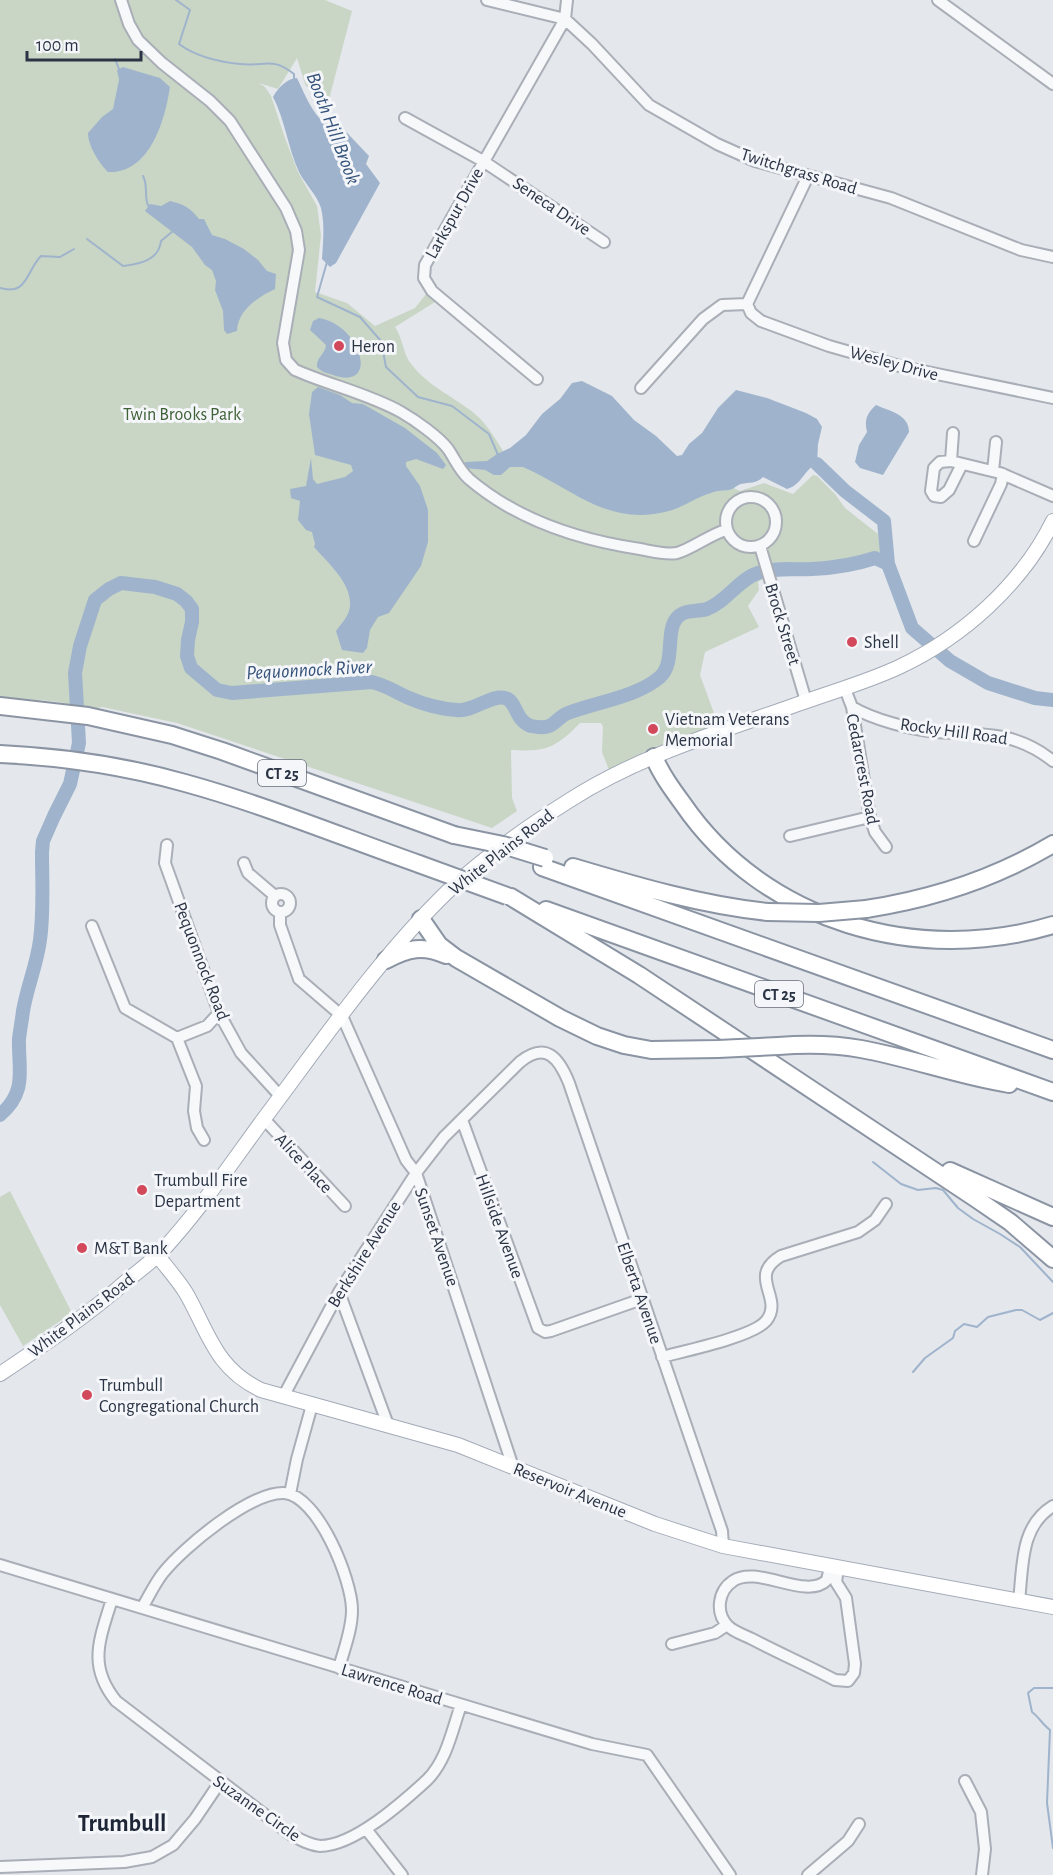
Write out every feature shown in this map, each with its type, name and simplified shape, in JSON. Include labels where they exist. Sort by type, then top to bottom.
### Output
[{"type":"highway","name":"CT 25","points":[[0,706],[37,709],[107,720],[205,746],[454,835],[543,862],[1053,1050]]},
{"type":"highway","name":"CT 25","points":[[0,754],[103,765],[211,790],[1051,1091]]},
{"type":"highway","points":[[654,757],[661,772],[694,820],[721,851],[768,888],[811,911],[855,927],[884,934],[942,941],[1000,937],[1053,925]]},
{"type":"highway","points":[[543,862],[691,899],[768,912],[819,913],[866,909],[916,899],[972,882],[1031,857],[1053,844]]},
{"type":"highway","points":[[509,897],[639,975],[840,1108],[992,1210],[1053,1259]]},
{"type":"highway","points":[[422,919],[439,945],[464,963]]},
{"type":"highway","points":[[386,960],[410,949],[424,948],[438,951],[464,963],[572,1024],[610,1041],[657,1050],[718,1050],[818,1045],[859,1049],[979,1080],[1051,1091]]},
{"type":"highway","points":[[840,1108],[946,1169],[995,1193],[1053,1217]]},
{"type":"main road","name":"White Plains Road","points":[[0,1374],[84,1317],[158,1256],[196,1213],[280,1097],[386,960],[448,892],[477,866],[571,799],[654,757],[845,689],[917,658],[956,633],[980,614],[1014,580],[1048,532],[1053,520]]},
{"type":"main road","name":"Reservoir Avenue","points":[[158,1256],[185,1292],[209,1340],[223,1361],[247,1383],[284,1397],[458,1445],[655,1524],[723,1546],[1053,1607]]},
{"type":"street","points":[[121,0],[129,24],[138,40],[162,63],[210,100],[230,121],[286,208],[296,231],[299,250],[283,344],[286,360],[295,370],[401,412],[448,449],[455,463],[476,484],[517,510],[555,529],[616,546],[662,553],[676,553],[726,530]]},
{"type":"street","points":[[487,0],[565,19],[567,0]]},
{"type":"street","points":[[938,0],[1053,84]]},
{"type":"street","name":"Larkspur Drive","points":[[537,379],[432,291],[424,278],[425,265],[565,19]]},
{"type":"street","name":"Twitchgrass Road","points":[[565,19],[592,44],[649,105],[717,144],[755,161],[891,198],[1021,250],[1053,257]]},
{"type":"street","name":"Seneca Drive","points":[[405,118],[483,161],[604,242]]},
{"type":"street","points":[[641,388],[703,319],[722,305],[747,304],[808,176]]},
{"type":"street","name":"Wesley Drive","points":[[747,304],[751,313],[761,321],[829,346],[903,367],[1053,398]]},
{"type":"street","points":[[953,433],[957,462],[998,473],[1053,496]]},
{"type":"street","points":[[974,541],[1001,484],[996,442]]},
{"type":"street","points":[[748,496],[765,500],[775,514],[774,532],[760,546],[741,545],[730,537],[726,530],[728,511],[733,504],[748,496]]},
{"type":"street","name":"Brock Street","points":[[760,546],[806,701]]},
{"type":"street","name":"Cedarcrest Road","points":[[845,689],[852,707],[870,817],[875,832],[886,847]]},
{"type":"street","name":"Rocky Hill Road","points":[[852,707],[863,714],[923,729],[995,735],[1020,741],[1036,748],[1053,760]]},
{"type":"street","points":[[790,836],[870,817]]},
{"type":"street","name":"Pequonnock Road","points":[[167,845],[165,862],[219,1013],[241,1053],[280,1097]]},
{"type":"street","points":[[244,863],[248,873],[275,896],[282,894],[290,900],[289,907],[280,912],[280,925],[298,980],[342,1016]]},
{"type":"street","points":[[92,926],[125,1008],[177,1038],[196,1086],[194,1111],[197,1128],[204,1140]]},
{"type":"street","points":[[177,1038],[207,1026],[219,1013]]},
{"type":"street","name":"Sunset Avenue","points":[[342,1016],[406,1160],[416,1173],[513,1467]]},
{"type":"street","name":"Berkshire Avenue","points":[[284,1397],[339,1292],[416,1173],[444,1137],[520,1062],[533,1053],[541,1051]]},
{"type":"street","name":"Elberta Avenue","points":[[541,1051],[556,1059],[570,1083],[722,1531],[723,1546]]},
{"type":"street","name":"Alice Place","points":[[264,1119],[345,1206]]},
{"type":"street","name":"Hillside Avenue","points":[[462,1120],[536,1324],[541,1330],[551,1331],[642,1299]]},
{"type":"street","points":[[662,1357],[746,1333],[760,1326],[771,1311],[772,1302],[765,1277],[773,1260],[858,1232],[875,1220],[886,1204]]},
{"type":"street","points":[[339,1292],[388,1425]]},
{"type":"street","points":[[290,1494],[312,1405]]},
{"type":"street","points":[[142,1608],[158,1579],[172,1563],[224,1519],[259,1498],[274,1494],[290,1494],[302,1502],[325,1529],[350,1595],[352,1610],[350,1624],[339,1668]]},
{"type":"street","points":[[1019,1601],[1029,1534],[1042,1513],[1053,1506]]},
{"type":"street","name":"Lawrence Road","points":[[0,1565],[592,1744],[647,1755],[730,1875]]},
{"type":"street","points":[[834,1568],[836,1582],[846,1598],[855,1664],[854,1673],[848,1681],[835,1680],[727,1625],[720,1610],[724,1590],[734,1580],[753,1578],[815,1587],[820,1586],[834,1568]]},
{"type":"street","name":"Suzanne Circle","points":[[112,1599],[98,1654],[99,1670],[107,1688],[121,1706],[290,1834],[306,1843],[320,1846],[335,1844],[366,1829],[423,1783],[435,1771],[443,1756],[461,1705]]},
{"type":"street","points":[[672,1644],[715,1633],[727,1625]]},
{"type":"street","points":[[965,1781],[981,1812],[985,1849],[982,1875]]},
{"type":"street","points":[[0,1867],[83,1869],[152,1857],[174,1845],[220,1782]]},
{"type":"street","points":[[808,1875],[848,1841],[859,1824]]},
{"type":"street","points":[[366,1829],[402,1875]]},
{"type":"green space","name":"Twin Brooks Park","points":[[0,0],[325,0],[352,11],[326,111],[305,84],[297,58],[278,89],[259,83],[271,96],[298,172],[317,206],[321,235],[315,292],[347,303],[375,326],[415,308],[426,294],[435,302],[395,327],[407,356],[412,365],[426,379],[480,418],[510,461],[727,485],[740,491],[764,483],[793,494],[813,475],[817,476],[835,494],[845,508],[878,534],[882,551],[871,556],[772,573],[758,582],[759,590],[748,606],[759,627],[705,652],[700,675],[718,724],[648,750],[609,770],[602,752],[603,727],[601,723],[580,723],[550,747],[511,750],[512,798],[517,811],[492,828],[177,723],[102,707],[86,708],[44,700],[0,700]]},
{"type":"green space","points":[[10,1191],[72,1313],[23,1346],[0,1305],[0,1197]]},
{"type":"water","points":[[123,67],[160,78],[170,87],[159,129],[145,155],[135,164],[123,170],[108,172],[95,154],[88,133],[102,117],[113,109],[119,80],[117,70]]},
{"type":"water","points":[[297,78],[320,119],[325,124],[334,119],[369,156],[366,164],[380,183],[336,263],[330,267],[322,259],[321,208],[299,172],[273,97],[283,84]]},
{"type":"water","points":[[170,201],[186,207],[199,219],[204,219],[212,235],[244,249],[267,271],[276,274],[275,289],[250,305],[238,323],[237,331],[227,334],[224,330],[223,311],[215,290],[216,281],[212,270],[205,265],[192,247],[145,211],[150,204],[161,206]]},
{"type":"water","points":[[319,318],[334,323],[346,332],[355,344],[361,366],[357,374],[348,378],[326,373],[317,367],[326,345],[310,330],[313,321]]},
{"type":"water","points":[[582,381],[612,396],[634,420],[656,436],[677,456],[682,455],[689,444],[702,433],[718,408],[736,390],[767,398],[817,419],[822,427],[817,464],[809,469],[796,484],[787,489],[763,477],[755,482],[716,491],[669,511],[647,515],[628,514],[593,504],[523,467],[510,467],[501,475],[494,475],[485,470],[465,468],[465,462],[487,461],[510,448],[526,435],[542,414],[560,399],[572,383]]},
{"type":"water","points":[[318,387],[340,395],[352,403],[363,404],[405,428],[437,453],[446,465],[443,469],[416,459],[406,462],[406,466],[420,486],[428,510],[428,542],[421,566],[389,613],[378,617],[370,630],[367,648],[363,653],[342,650],[336,631],[349,611],[350,602],[345,584],[314,547],[312,532],[306,530],[298,520],[300,501],[291,498],[290,489],[306,486],[311,458],[313,479],[317,484],[345,477],[353,471],[351,465],[315,455],[309,414],[312,392]]},
{"type":"water","points":[[876,405],[902,417],[906,421],[909,432],[883,475],[860,468],[855,462],[859,445],[867,432],[867,417]]},
{"type":"waterway","name":"Booth Hill Brook","points":[[176,0],[190,10],[179,44],[200,55],[224,62],[279,65],[294,74],[294,79]]},
{"type":"waterway","points":[[115,59],[119,69]]},
{"type":"waterway","points":[[143,176],[149,207]]},
{"type":"waterway","points":[[87,239],[123,266],[136,264],[153,257],[161,241],[173,231]]},
{"type":"waterway","name":"Booth Hill Brook","points":[[0,288],[9,290],[21,285],[41,256],[60,257],[74,249]]},
{"type":"waterway","name":"Booth Hill Brook","points":[[327,262],[317,297],[360,317],[381,341],[386,367],[418,397],[452,406],[489,434],[498,455]]},
{"type":"waterway","name":"Pequonnock River","points":[[817,464],[845,491],[884,521],[888,564],[912,628],[950,661],[988,683],[1035,698],[1053,700]]},
{"type":"waterway","name":"Pequonnock River","points":[[0,1115],[15,1097],[20,1079],[19,1039],[25,1002],[39,949],[41,929],[43,841],[70,784],[79,743],[75,673],[80,646],[95,600],[109,589],[121,583],[155,587],[177,594],[186,601],[192,609],[187,656],[191,668],[217,690],[232,693],[372,682],[421,703],[439,708],[463,710],[494,698],[505,698],[512,703],[526,723],[531,726],[547,727],[568,713],[640,690],[651,684],[665,671],[675,620],[686,612],[714,606],[751,576],[772,570],[836,567],[875,558],[888,564]]},
{"type":"waterway","points":[[873,1162],[901,1184],[918,1190],[936,1188],[943,1190],[958,1208],[1020,1247],[1053,1282]]},
{"type":"waterway","points":[[913,1372],[925,1358],[953,1338],[955,1331],[964,1324],[977,1327],[988,1317],[1016,1310],[1022,1310],[1040,1320],[1053,1313]]},
{"type":"waterway","points":[[1053,1688],[1034,1688],[1028,1693],[1032,1712],[1050,1730],[1047,1803],[1053,1848]]},
{"type":"place","name":"Heron","points":[[339,346]]},
{"type":"place","name":"Shell","points":[[852,642]]},
{"type":"place","name":"Vietnam Veterans Memorial","points":[[653,729]]},
{"type":"place","name":"Trumbull Fire Department","points":[[142,1190]]},
{"type":"place","name":"M&T Bank","points":[[82,1248]]},
{"type":"place","name":"Trumbull Congregational Church","points":[[87,1395]]},
{"type":"district","name":"Trumbull","points":[[122,1823]]}]
